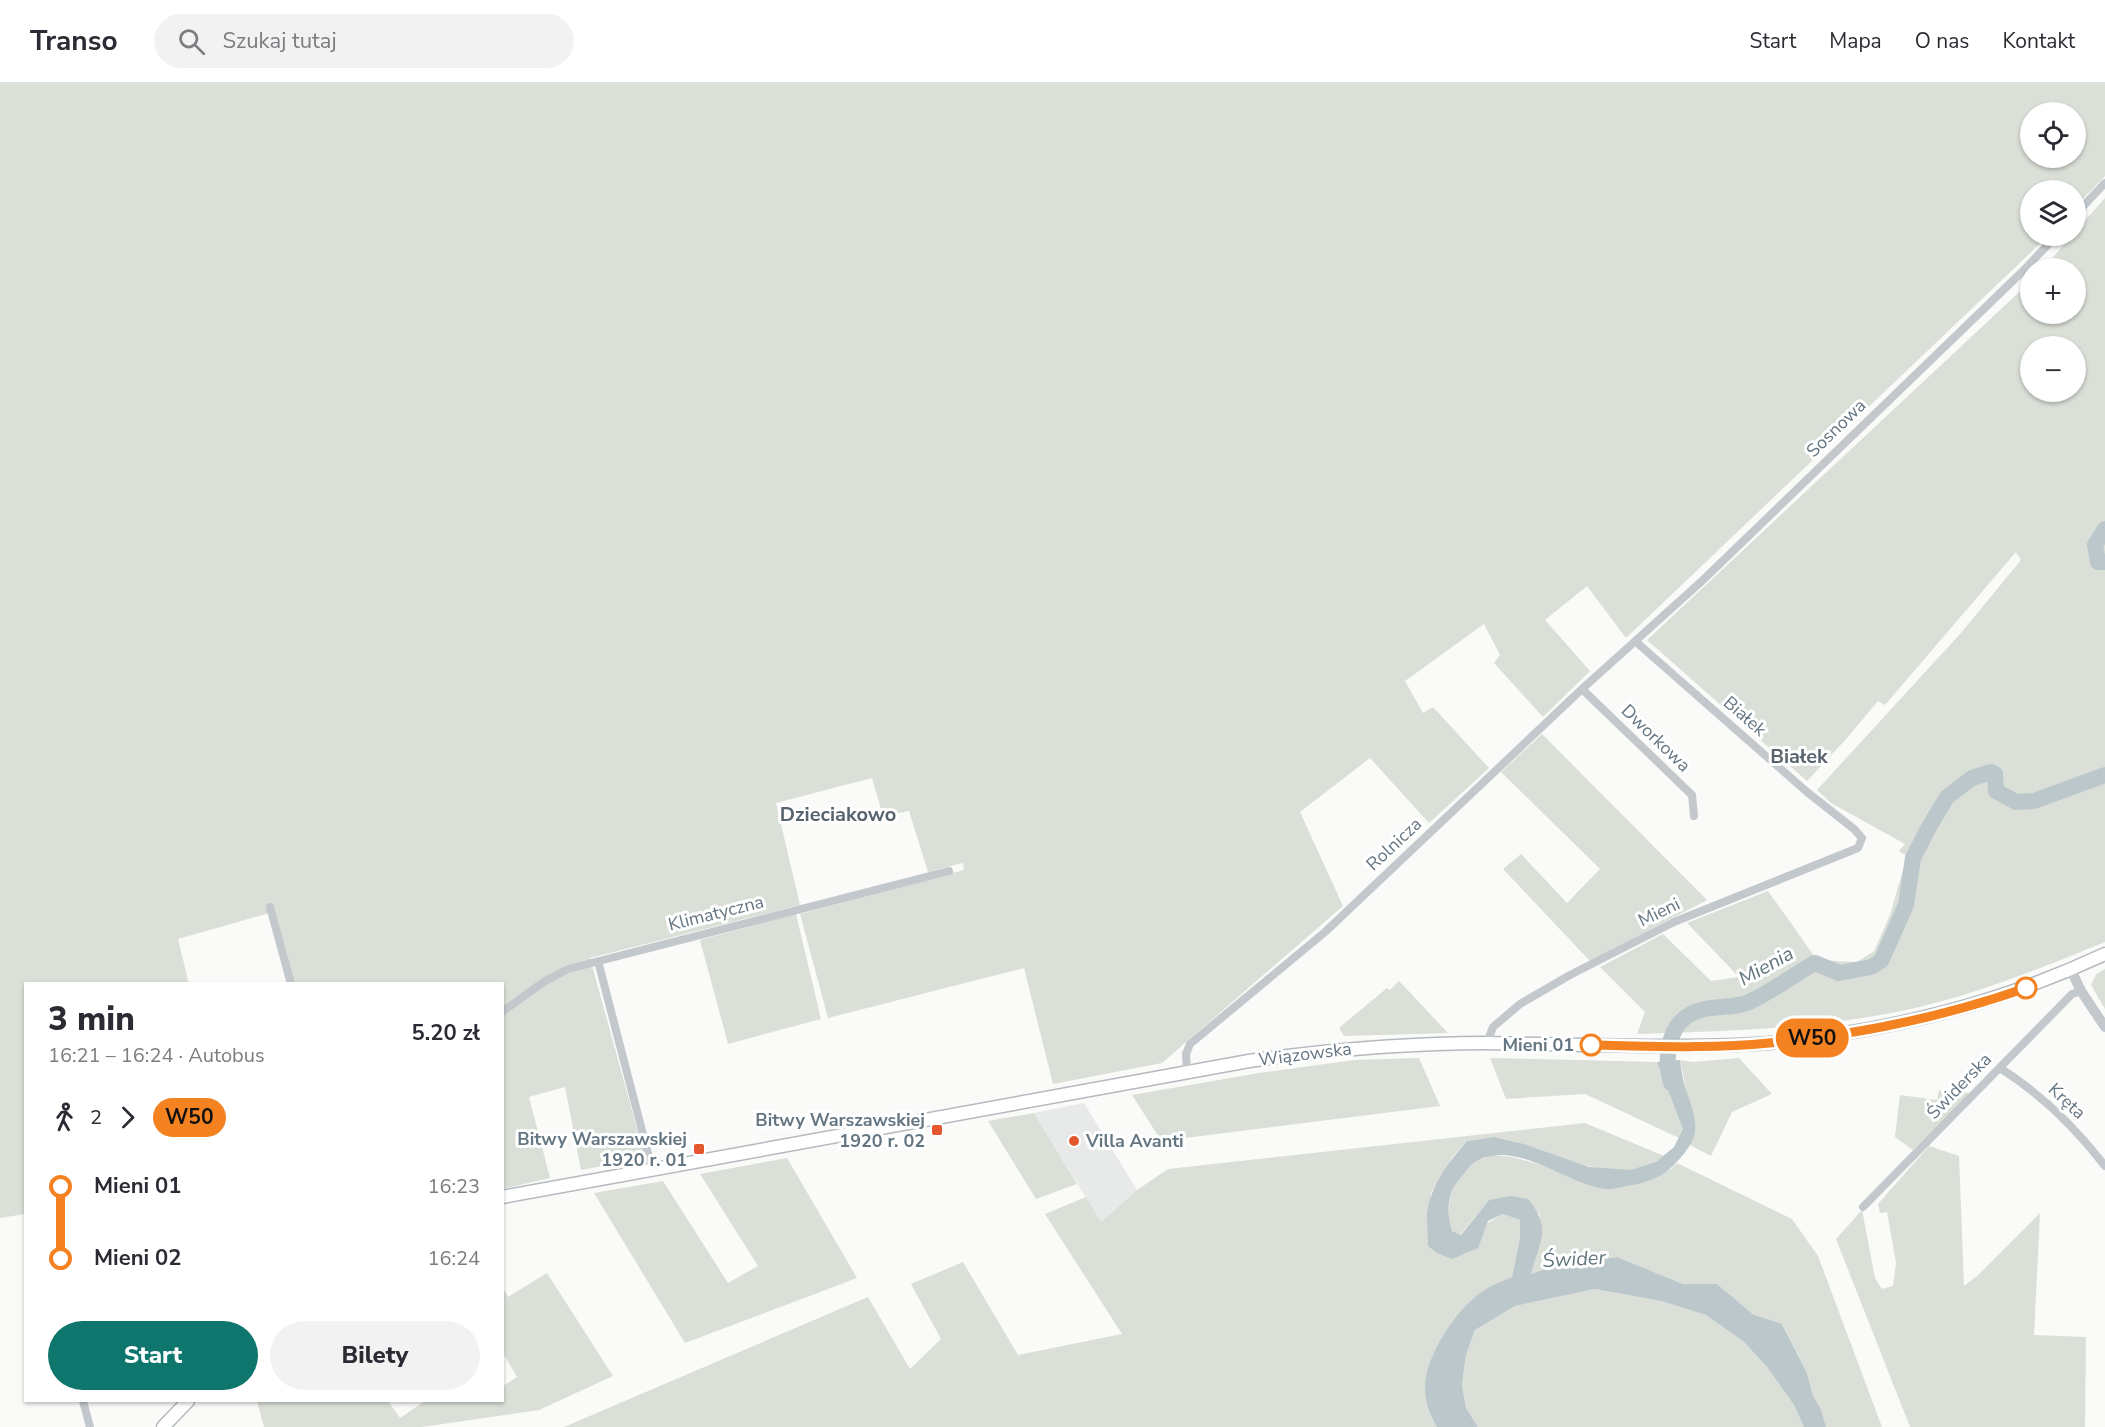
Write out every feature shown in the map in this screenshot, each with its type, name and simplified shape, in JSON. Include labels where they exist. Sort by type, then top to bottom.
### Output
[{"type":"main road","name":"Wiązowska","points":[[504,1197],[1249,1061],[1346,1048],[1487,1043],[1688,1046],[1767,1043],[1835,1035],[1902,1024],[1986,1002],[2071,970],[2105,954]]},
{"type":"main road","points":[[163,1427],[187,1402]]},
{"type":"street","points":[[2086,203],[2105,183]]},
{"type":"street","name":"Sosnowa","points":[[1635,641],[1711,572],[2023,272],[2047,246]]},
{"type":"street","name":"Rolnicza","points":[[1187,1072],[1186,1054],[1190,1044],[1325,932],[1635,641]]},
{"type":"street","name":"Białek","points":[[1635,641],[1862,838]]},
{"type":"street","name":"Dworkowa","points":[[1582,689],[1692,795],[1694,816]]},
{"type":"street","name":"Mieni","points":[[1487,1043],[1493,1027],[1520,1004],[1570,975],[1674,922],[1858,848],[1862,838]]},
{"type":"street","name":"Klimatyczna","points":[[504,1011],[545,981],[568,969],[949,871]]},
{"type":"street","points":[[270,907],[290,982]]},
{"type":"street","points":[[598,961],[652,1169]]},
{"type":"street","points":[[2071,970],[2080,991],[2105,1027]]},
{"type":"street","name":"Świderska","points":[[1863,1207],[2072,994],[2080,991]]},
{"type":"street","name":"Kręta","points":[[2000,1068],[2023,1083],[2061,1115],[2105,1166]]},
{"type":"street","points":[[83,1402],[90,1427]]},
{"type":"shaded area","points":[[0,84],[2105,84],[2105,176],[2086,196],[2086,180],[2020,180],[2020,246],[2038,246],[2025,258],[2020,258],[2020,263],[1626,638],[1587,586],[1545,620],[1590,671],[1543,717],[1494,663],[1500,655],[1484,624],[1405,681],[1423,713],[1433,707],[1489,768],[1429,823],[1370,758],[1300,812],[1343,906],[1162,1063],[1053,1084],[1024,968],[828,1018],[800,914],[964,870],[963,863],[928,872],[909,811],[883,816],[872,778],[776,803],[800,905],[590,958],[645,1158],[581,1170],[565,1087],[529,1097],[550,1178],[504,1189],[504,982],[293,982],[273,912],[178,939],[189,982],[24,982],[24,1214],[0,1218]]},
{"type":"shaded area","points":[[2105,198],[2105,942],[1987,987],[1939,1002],[1880,1015],[1777,1028],[1637,1034],[1645,1012],[1600,967],[1663,934],[1711,981],[1739,977],[1687,923],[1768,891],[1817,960],[1857,962],[1874,951],[1890,915],[1907,856],[1899,851],[1905,844],[1831,803],[1817,790],[1961,633],[2021,560],[2016,552],[1885,705],[1878,701],[1807,781],[1647,640],[2020,291],[2020,324],[2086,324],[2086,258],[2052,258],[2063,246],[2086,246],[2086,220]]},
{"type":"shaded area","points":[[1542,734],[1707,900],[1590,961],[1503,869],[1521,854],[1567,903],[1600,869],[1501,772]]},
{"type":"shaded area","points":[[796,914],[821,1019],[728,1044],[700,940]]},
{"type":"shaded area","points":[[2105,969],[2105,1009],[2091,985],[2096,974]]},
{"type":"shaded area","points":[[1399,981],[1448,1033],[1344,1036],[1339,1028],[1387,988],[1390,990]]},
{"type":"shaded area","points":[[1419,1058],[1440,1106],[1177,1139],[1164,1145],[1132,1095],[1259,1073],[1355,1060]]},
{"type":"shaded area","points":[[1490,1058],[1657,1062],[1683,1129],[1679,1138],[1585,1094],[1506,1099]]},
{"type":"shaded area","points":[[1739,1058],[1772,1094],[1732,1112],[1711,1156],[1690,1145],[1695,1132],[1680,1060],[1693,1062]]},
{"type":"shaded area","points":[[1680,1060],[1683,1080],[1693,1113],[1695,1132],[1687,1150],[1669,1170],[1643,1183],[1605,1189],[1573,1179],[1523,1158],[1506,1155],[1490,1156],[1471,1165],[1453,1188],[1449,1202],[1452,1231],[1461,1235],[1489,1200],[1511,1196],[1528,1199],[1536,1210],[1542,1228],[1542,1236],[1531,1274],[1550,1267],[1617,1257],[1683,1284],[1717,1284],[1754,1315],[1782,1324],[1807,1373],[1813,1396],[1821,1409],[1826,1427],[1804,1427],[1794,1405],[1767,1367],[1744,1342],[1706,1315],[1661,1301],[1595,1289],[1515,1306],[1475,1330],[1466,1355],[1462,1385],[1466,1408],[1478,1427],[1437,1427],[1428,1408],[1425,1388],[1426,1375],[1436,1348],[1453,1321],[1473,1299],[1486,1289],[1512,1277],[1520,1238],[1520,1220],[1503,1214],[1488,1221],[1478,1248],[1452,1259],[1437,1253],[1428,1246],[1429,1204],[1436,1184],[1448,1165],[1467,1141],[1494,1137],[1524,1144],[1589,1167],[1631,1170],[1656,1162],[1674,1147],[1683,1129],[1657,1062]]},
{"type":"shaded area","points":[[1939,1090],[1971,1093],[1913,1150],[1895,1137],[1900,1095],[1937,1100]]},
{"type":"shaded area","points":[[1084,1103],[1137,1190],[1101,1222],[1034,1113]]},
{"type":"shaded area","points":[[1034,1113],[1077,1184],[1036,1199],[988,1121]]},
{"type":"shaded area","points":[[1585,1123],[1664,1156],[1645,1167],[1624,1171],[1581,1164],[1515,1142],[1495,1138],[1467,1141],[1453,1156],[1431,1193],[1437,1253],[1503,1214],[1520,1220],[1520,1238],[1512,1277],[1483,1291],[1431,1417],[1437,1427],[564,1427],[868,1297],[910,1369],[941,1339],[911,1284],[963,1262],[1018,1355],[1122,1334],[1045,1214],[1086,1197],[1101,1222],[1137,1190],[1168,1169]]},
{"type":"shaded area","points":[[1929,1146],[1959,1156],[1964,1286],[2040,1213],[2034,1335],[2086,1337],[2085,1427],[1910,1427],[1836,1239],[1862,1210],[1875,1278],[1882,1289],[1893,1286],[1896,1263],[1887,1212],[1880,1213],[1878,1204]]},
{"type":"shaded area","points":[[1494,1155],[1542,1165],[1577,1180],[1670,1170],[1677,1163],[1792,1219],[1818,1256],[1882,1427],[1826,1427],[1821,1409],[1813,1396],[1807,1373],[1783,1325],[1754,1315],[1717,1284],[1683,1284],[1617,1257],[1550,1267],[1531,1274],[1540,1214],[1489,1200],[1460,1235],[1452,1231],[1449,1203],[1454,1186],[1472,1164]]},
{"type":"shaded area","points":[[787,1158],[857,1278],[685,1343],[594,1193],[663,1181],[728,1283],[758,1266],[700,1174]]},
{"type":"shaded area","points":[[547,1273],[613,1376],[539,1410],[422,1427],[264,1427],[257,1402],[389,1402],[400,1418],[424,1402],[504,1402],[504,1385],[517,1377],[504,1355],[504,1290],[508,1297]]},
{"type":"shaded area","points":[[1595,1289],[1661,1301],[1706,1315],[1744,1342],[1767,1367],[1794,1405],[1804,1427],[1478,1427],[1466,1408],[1462,1385],[1466,1355],[1475,1330],[1515,1306]]},
{"type":"waterway","name":"Mienia","points":[[2105,529],[2095,545],[2098,562],[2105,562]]},
{"type":"waterway","name":"Mienia","points":[[1671,1083],[1668,1060],[1672,1037],[1683,1019],[1693,1013],[1746,1003],[1767,993],[1815,963],[1839,973],[1871,967],[1881,961],[1906,905],[1913,858],[1947,797],[1972,778],[1991,772],[1995,774],[1996,791],[2016,802],[2034,801],[2105,775]]},
{"type":"bus line","name":"W50","points":[[1591,1045],[1708,1046],[1767,1043],[1835,1035],[1923,1019],[1986,1002],[2026,988]]},
{"type":"place","name":"Mieni 01","points":[[1591,1045]]},
{"type":"place","name":"Bitwy Warszawskiej 1920 r. 02","points":[[937,1130]]},
{"type":"place","name":"Villa Avanti","points":[[1074,1141]]},
{"type":"place","name":"Bitwy Warszawskiej 1920 r. 01","points":[[699,1149]]},
{"type":"district","name":"Białek","points":[[1799,756]]},
{"type":"district","name":"Dzieciakowo","points":[[838,814]]},
{"type":"water label","name":"Świder","points":[[1574,1259]]}]
